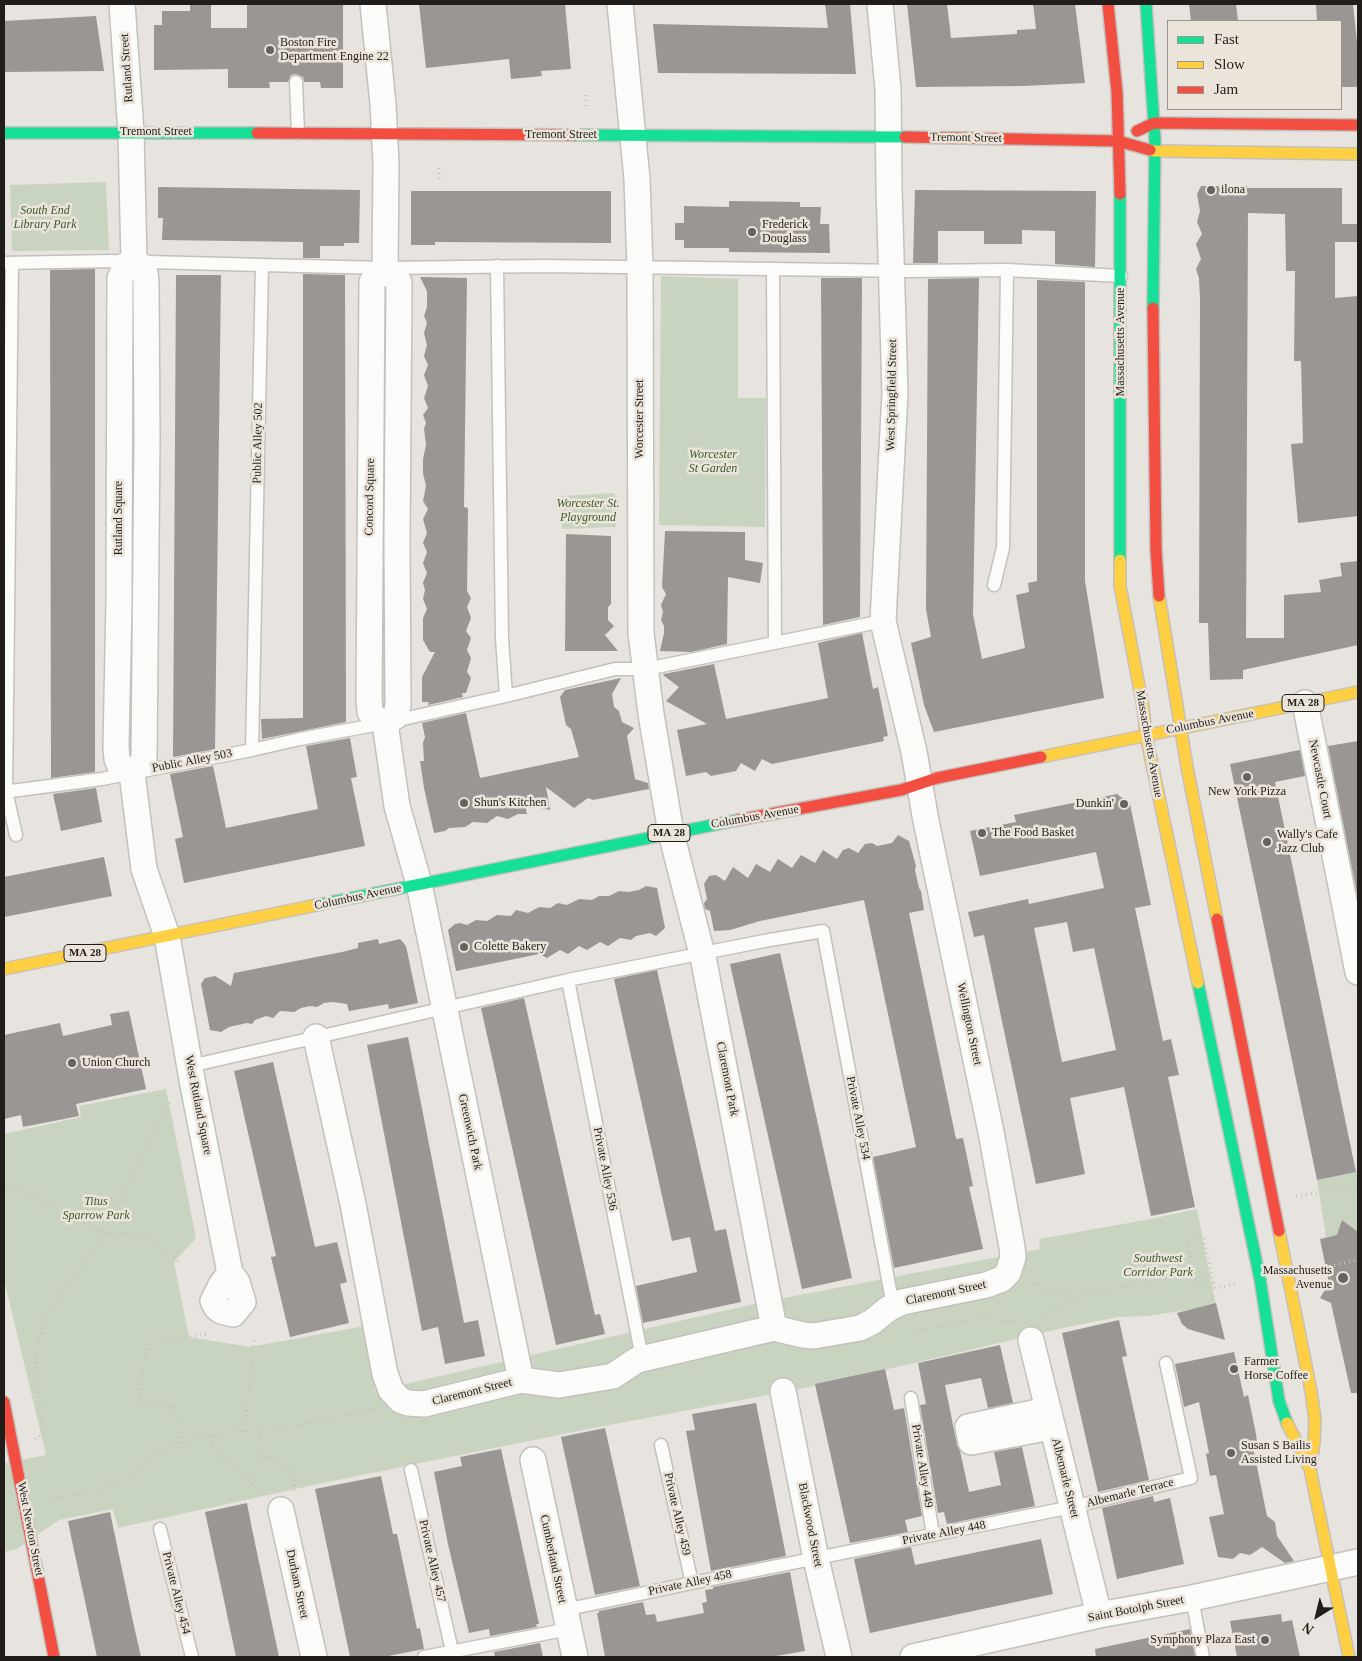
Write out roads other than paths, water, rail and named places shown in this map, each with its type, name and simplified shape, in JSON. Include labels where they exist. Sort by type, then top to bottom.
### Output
[{"type":"main road","name":"Massachusetts Avenue","points":[[1108,4],[1118,98],[1120,175],[1120,586],[1143,707],[1146,735],[1260,1279],[1279,1401],[1288,1426],[1310,1469],[1349,1657]]},
{"type":"main road","name":"Massachusetts Avenue","points":[[1146,4],[1153,92],[1155,151],[1153,284],[1159,602],[1180,728],[1274,1202],[1286,1274],[1311,1392],[1315,1420],[1310,1469]]},
{"type":"main road","name":"Tremont Street","points":[[1118,141],[1154,123],[1358,125]]},
{"type":"main road","name":"Tremont Street","points":[[4,133],[888,136],[1118,141],[1155,151],[1358,154]]},
{"type":"main road","name":"Columbus Avenue","points":[[4,969],[671,833],[901,790],[937,778],[1358,692]]},
{"type":"main road","name":"West Newton Street","points":[[4,1402],[54,1657]]},
{"type":"street","name":"Rutland Street","points":[[122,4],[131,132]]},
{"type":"street","points":[[373,4],[385,134],[385,268]]},
{"type":"street","name":"Worcester Street","points":[[620,4],[637,180],[640,267],[642,633],[651,714],[671,833]]},
{"type":"street","name":"West Springfield Street","points":[[880,4],[888,89],[895,393],[883,621],[914,752],[918,783]]},
{"type":"street","points":[[131,132],[134,262],[145,273],[146,281],[133,437],[132,602],[144,758],[142,763],[132,773],[144,869],[167,936]]},
{"type":"street","name":"Concord Square","points":[[385,268],[372,282],[369,690],[370,712],[375,718],[385,723]]},
{"type":"street","name":"Newcastle Court","points":[[1305,703],[1358,972]]},
{"type":"street","points":[[385,723],[397,806],[419,884]]},
{"type":"street","name":"Wellington Street","points":[[918,783],[991,1132],[1012,1247],[1013,1257],[1011,1266]]},
{"type":"street","name":"Claremont Park","points":[[671,833],[702,954],[774,1328]]},
{"type":"street","name":"Greenwich Park","points":[[419,884],[521,1380]]},
{"type":"street","name":"West Rutland Square","points":[[167,936],[230,1274]]},
{"type":"street","name":"Claremont Street","points":[[316,1037],[353,1204],[385,1374],[391,1390],[400,1400],[424,1404],[521,1380],[560,1385],[613,1376],[642,1358],[774,1328],[809,1336],[846,1330],[868,1324],[893,1306],[907,1301],[992,1284],[1005,1276],[1011,1266]]},
{"type":"street","name":"Albemarle Street","points":[[1030,1340],[1099,1615]]},
{"type":"street","name":"Blackwood Street","points":[[783,1391],[816,1559],[839,1657]]},
{"type":"street","name":"Cumberland Street","points":[[533,1460],[575,1657]]},
{"type":"street","name":"Durham Street","points":[[281,1510],[314,1657]]},
{"type":"street","name":"Saint Botolph Street","points":[[913,1657],[1099,1615],[1192,1598],[1358,1562]]},
{"type":"lane","points":[[296,82],[298,133]]},
{"type":"lane","points":[[16,835],[5,791],[8,263],[134,262],[385,268],[497,266],[892,271],[1007,270],[1121,276]]},
{"type":"lane","name":"Public Alley 502","points":[[252,750],[262,265]]},
{"type":"lane","points":[[497,266],[502,638],[506,696]]},
{"type":"lane","points":[[773,269],[776,597],[774,643]]},
{"type":"lane","points":[[994,585],[1003,548],[1007,270]]},
{"type":"lane","name":"Public Alley 503","points":[[5,791],[102,779],[252,750],[385,723],[615,669],[646,669],[883,621]]},
{"type":"lane","name":"Private Alley 534","points":[[702,954],[823,931],[893,1306]]},
{"type":"lane","points":[[190,1066],[444,1007],[702,954]]},
{"type":"lane","name":"Private Alley 536","points":[[568,980],[642,1358]]},
{"type":"lane","name":"Albemarle Terrace","points":[[1072,1507],[1191,1478],[1166,1363]]},
{"type":"lane","name":"Private Alley 449","points":[[911,1398],[933,1535]]},
{"type":"lane","name":"Private Alley 459","points":[[661,1445],[692,1583]]},
{"type":"lane","name":"Private Alley 457","points":[[411,1470],[452,1651]]},
{"type":"lane","name":"Private Alley 448","points":[[816,1559],[1072,1507]]},
{"type":"lane","name":"Private Alley 454","points":[[160,1529],[192,1657]]},
{"type":"lane","name":"Private Alley 458","points":[[424,1657],[452,1651],[692,1583],[816,1559]]},
{"type":"lane","points":[[1192,1598],[1203,1657]]},
{"type":"place","name":"Boston Fire Department Engine 22","points":[[270,50]]},
{"type":"place","name":"ilona","points":[[1211,190]]},
{"type":"place","name":"Frederick Douglass","points":[[752,232]]},
{"type":"place","name":"New York Pizza","points":[[1247,777]]},
{"type":"place","name":"Shun's Kitchen","points":[[464,803]]},
{"type":"place","name":"Dunkin'","points":[[1124,804]]},
{"type":"place","name":"The Food Basket","points":[[982,833]]},
{"type":"place","name":"Wally's Cafe Jazz Club","points":[[1267,842]]},
{"type":"place","name":"Colette Bakery","points":[[464,947]]},
{"type":"place","name":"Union Church","points":[[72,1063]]},
{"type":"place","name":"Massachusetts Avenue","points":[[1343,1278]]},
{"type":"place","name":"Farmer Horse Coffee","points":[[1234,1369]]},
{"type":"place","name":"Susan S Bailis Assisted Living","points":[[1231,1453]]},
{"type":"place","name":"Symphony Plaza East","points":[[1265,1640]]},
{"type":"park label","name":"South End Library Park","points":[[45,218]]},
{"type":"park label","name":"Worcester St Garden","points":[[713,462]]},
{"type":"park label","name":"Worcester St. Playground","points":[[588,511]]},
{"type":"park label","name":"Titus Sparrow Park","points":[[96,1209]]},
{"type":"park label","name":"Southwest Corridor Park","points":[[1158,1266]]}]
